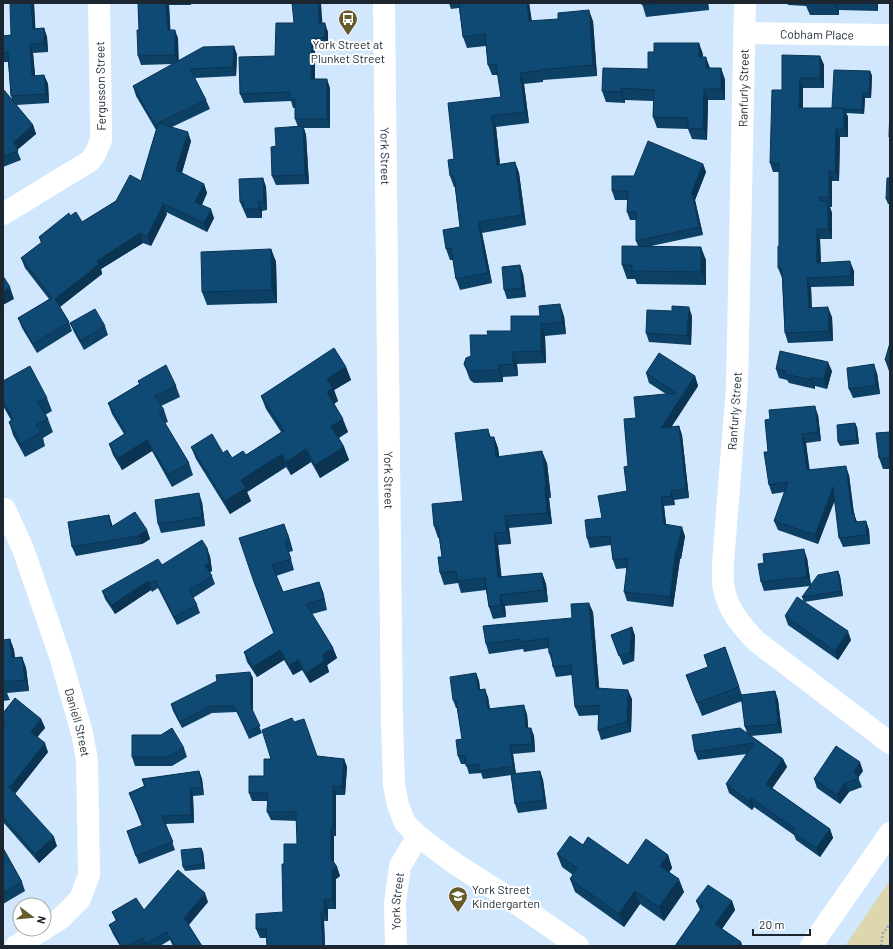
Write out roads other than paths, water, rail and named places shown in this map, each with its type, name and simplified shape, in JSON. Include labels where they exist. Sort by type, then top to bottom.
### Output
[{"type":"street","name":"Fergusson Street","points":[[3,214],[90,161],[99,146],[101,140],[99,3]]},
{"type":"street","name":"York Street","points":[[384,3],[392,723],[394,785],[398,805],[405,823],[418,836],[400,866],[395,903],[396,946]]},
{"type":"street","name":"Ranfurly Street","points":[[745,3],[737,386],[723,563],[724,588],[729,607],[740,625],[756,641],[890,743]]},
{"type":"street","name":"Cobham Place","points":[[744,33],[890,35]]},
{"type":"street","name":"Daniell Street","points":[[5,509],[23,549],[61,659],[82,733],[87,760],[88,875],[80,899],[60,919],[52,924]]},
{"type":"street","points":[[811,946],[890,833]]},
{"type":"street","points":[[418,836],[454,863],[507,897],[578,946]]},
{"type":"street","name":"Daniell Street","points":[[16,946],[31,937]]},
{"type":"place","name":"York Street at Plunket Street","points":[[348,36]]},
{"type":"place","name":"York Street Kindergarten","points":[[458,913]]}]
